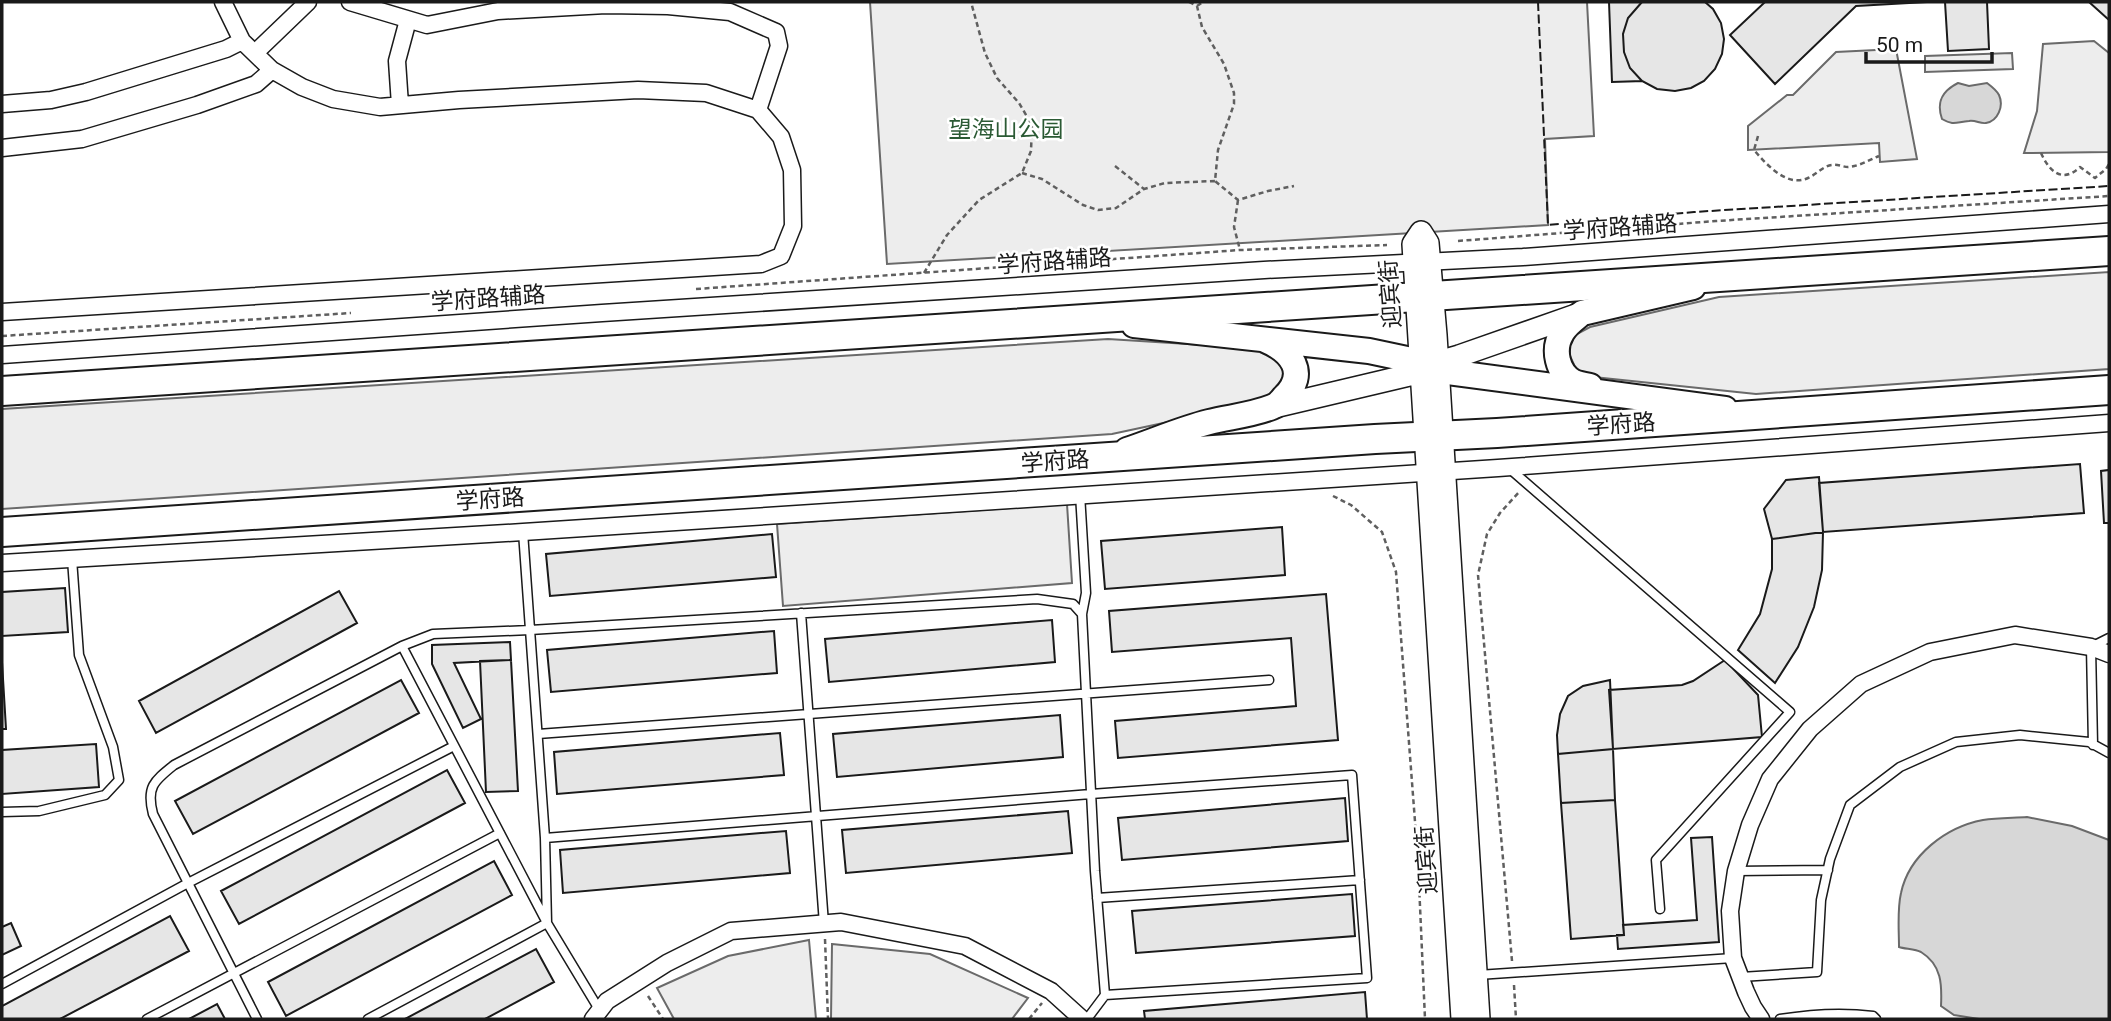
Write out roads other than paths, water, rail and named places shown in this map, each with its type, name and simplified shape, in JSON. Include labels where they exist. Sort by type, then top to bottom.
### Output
[{"type":"highway","points":[[2,391],[2109,251]]},
{"type":"highway","name":"学府路","points":[[2,532],[2109,390]]},
{"type":"main road","name":"迎宾街","points":[[1422,263],[1430,367],[1462,1019]]},
{"type":"main road","points":[[1106,457],[1205,423],[1430,367],[1582,313],[1745,275]]},
{"type":"main road","points":[[1582,313],[1561,333],[1556,358],[1561,370],[1573,381],[1621,396]]},
{"type":"main road","points":[[1084,319],[1369,351],[1430,367],[1760,414]]},
{"type":"main road","points":[[1260,338],[1279,346],[1293,362],[1296,370],[1294,384],[1274,407]]},
{"type":"main road","name":"迎宾街","points":[[1435,471],[1479,1019]]},
{"type":"street","points":[[2,312],[761,264],[781,256],[793,226],[792,170],[781,137],[758,110],[706,93],[638,90],[380,107],[333,99],[302,87],[272,70],[242,41],[223,2]]},
{"type":"street","points":[[255,53],[308,2]]},
{"type":"street","points":[[350,2],[427,25],[498,11],[606,5],[672,4],[730,12],[776,32],[779,46],[758,110]]},
{"type":"street","points":[[400,105],[397,61],[408,20]]},
{"type":"street","points":[[2,104],[51,100],[86,92],[226,49],[242,41]]},
{"type":"street","points":[[2,148],[82,139],[197,105],[256,84],[272,70]]},
{"type":"street","name":"学府路辅路","points":[[2,355],[699,306],[1264,270],[1422,263],[2109,214]]},
{"type":"street","points":[[2,563],[523,532],[1508,467],[2109,423]]},
{"type":"street","points":[[1761,1019],[1753,1007],[1733,958],[1730,911],[1736,871],[1749,825],[1770,779],[1810,729],[1861,684],[1930,652],[2015,635],[2091,648],[2109,654]]},
{"type":"street","points":[[596,1015],[607,1001],[638,981],[667,963],[731,931],[841,922],[965,946],[1051,991],[1084,1019]]},
{"type":"lane","points":[[1508,467],[1790,712],[1656,860],[1660,909]]},
{"type":"lane","points":[[1080,495],[1086,593],[1082,614],[1086,695],[1105,995]]},
{"type":"lane","points":[[523,532],[545,838],[547,923]]},
{"type":"lane","points":[[2,812],[39,811],[105,795],[119,780],[113,747],[79,655],[72,559]]},
{"type":"lane","points":[[257,1019],[153,814],[149,798],[154,780],[174,765],[402,646],[433,634],[1037,599],[1073,604],[1082,614]]},
{"type":"lane","points":[[801,613],[824,923]]},
{"type":"lane","points":[[2091,648],[2109,638]]},
{"type":"lane","points":[[402,646],[596,1015]]},
{"type":"lane","points":[[2091,648],[2109,647]]},
{"type":"lane","points":[[2091,648],[2093,745]]},
{"type":"lane","points":[[538,734],[1269,680]]},
{"type":"lane","points":[[1740,977],[1817,972],[1821,900],[1850,805],[1900,767],[1956,742],[2020,735],[2089,743],[2109,753]]},
{"type":"lane","points":[[2,984],[188,883],[454,746]]},
{"type":"lane","points":[[545,838],[1352,775],[1367,978],[1105,995],[1084,1019]]},
{"type":"lane","points":[[147,1019],[500,833]]},
{"type":"lane","points":[[1736,871],[1828,870]]},
{"type":"lane","points":[[1097,898],[1360,880]]},
{"type":"lane","points":[[368,1019],[547,923]]},
{"type":"lane","points":[[1476,975],[1733,958]]},
{"type":"lane","points":[[1780,1019],[1808,1014],[1850,1013],[1873,1016],[1875,1019]]},
{"type":"park label","name":"望海山公园","points":[[1006,129]]}]
